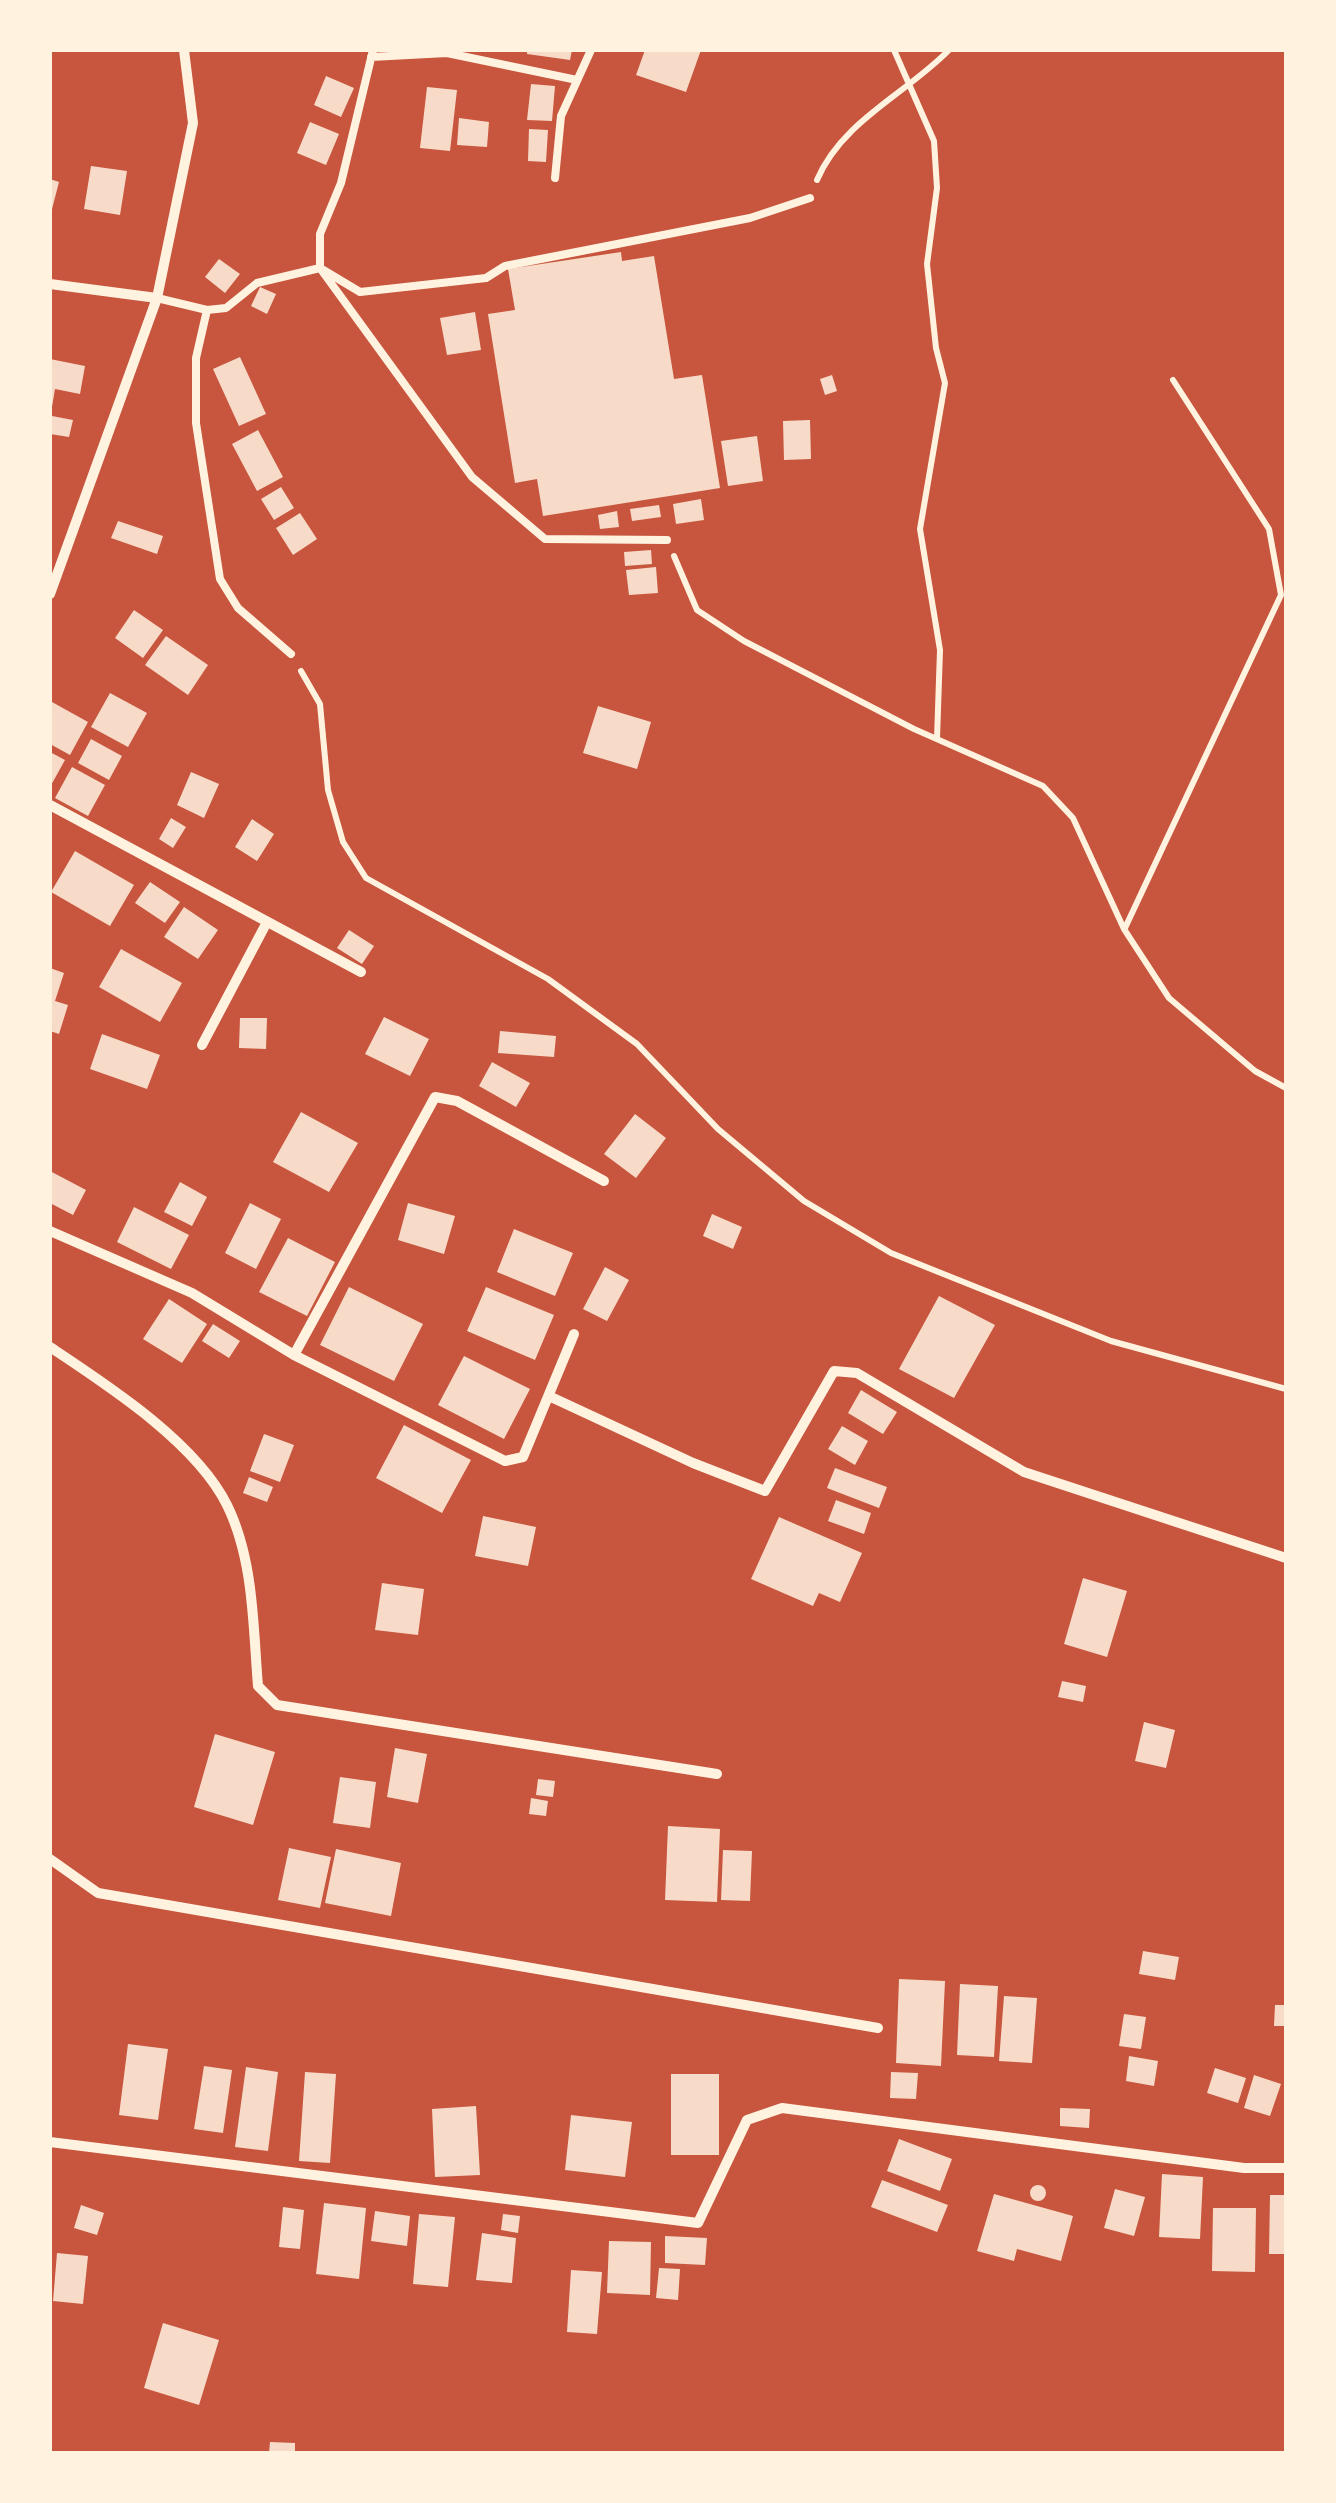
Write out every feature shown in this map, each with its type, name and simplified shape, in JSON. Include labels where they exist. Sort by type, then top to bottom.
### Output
[{"type":"street","points":[[50,594],[157,298],[193,123],[184,50]]},
{"type":"street","points":[[50,284],[157,298]]},
{"type":"street","points":[[50,805],[361,972]]},
{"type":"street","points":[[202,1044],[267,922]]},
{"type":"street","points":[[294,1355],[434,1097],[456,1101],[604,1181]]},
{"type":"street","points":[[50,1231],[192,1293],[294,1355],[505,1460],[523,1456],[551,1397],[574,1334]]},
{"type":"street","points":[[50,1347],[111,1388],[178,1442],[226,1504],[250,1583],[258,1686],[277,1705],[718,1774]]},
{"type":"street","points":[[551,1397],[692,1463],[765,1491],[834,1371],[857,1373],[1024,1472],[1286,1558]]},
{"type":"street","points":[[50,1859],[98,1893],[878,2028]]},
{"type":"street","points":[[50,2142],[698,2223],[746,2120],[782,2108],[1244,2168],[1286,2168]]},
{"type":"lane","points":[[554,178],[561,116],[591,50]]},
{"type":"lane","points":[[576,80],[447,53],[372,53],[341,183],[320,234],[320,268],[472,477],[544,540],[667,540]]},
{"type":"lane","points":[[157,298],[207,310],[226,308],[257,283],[320,268],[360,292],[486,278],[504,266],[731,222],[810,198]]},
{"type":"lane","points":[[207,310],[196,358],[196,423],[220,578],[238,608],[291,654]]},
{"type":"path","points":[[894,50],[934,141],[937,188],[928,264],[936,348],[945,383],[920,528],[940,650],[937,739]]},
{"type":"path","points":[[810,198],[828,155],[851,129],[911,87],[950,50]]},
{"type":"path","points":[[1124,929],[1284,596],[1269,529],[1173,380]]},
{"type":"path","points":[[667,540],[697,610],[744,641],[937,739],[1044,786],[1073,818],[1124,929],[1169,998],[1255,1071],[1286,1088]]},
{"type":"path","points":[[291,654],[320,704],[328,790],[343,842],[366,878],[578,1001],[637,1044],[718,1129],[804,1201],[891,1253],[1111,1341],[1286,1390]]},
{"type":"building","points":[[527,50],[572,50],[570,60],[527,54]]},
{"type":"building","points":[[645,50],[701,50],[686,92],[636,75]]},
{"type":"building","points":[[326,76],[354,88],[341,117],[314,105]]},
{"type":"building","points":[[531,84],[555,86],[552,121],[527,120]]},
{"type":"building","points":[[427,87],[457,90],[450,151],[420,148]]},
{"type":"building","points":[[459,118],[489,122],[487,147],[457,145]]},
{"type":"building","points":[[310,122],[339,134],[326,165],[297,153]]},
{"type":"building","points":[[529,129],[548,130],[546,162],[528,161]]},
{"type":"building","points":[[91,166],[127,171],[120,215],[84,209]]},
{"type":"building","points":[[50,179],[59,182],[51,213],[50,213]]},
{"type":"building","points":[[621,252],[622,261],[654,256],[674,379],[702,375],[720,488],[543,516],[537,479],[515,483],[488,314],[515,310],[508,269]]},
{"type":"building","points":[[219,259],[240,274],[225,293],[205,277]]},
{"type":"building","points":[[260,287],[276,294],[267,314],[251,306]]},
{"type":"building","points":[[475,312],[481,350],[447,355],[440,318]]},
{"type":"building","points":[[240,357],[266,414],[239,426],[213,369]]},
{"type":"building","points":[[50,359],[85,366],[80,394],[55,389],[52,407]]},
{"type":"building","points":[[832,375],[837,391],[825,395],[820,379]]},
{"type":"building","points":[[52,416],[73,420],[69,437],[50,434]]},
{"type":"building","points":[[810,420],[811,459],[784,460],[783,421]]},
{"type":"building","points":[[258,430],[283,477],[257,491],[232,444]]},
{"type":"building","points":[[757,436],[763,481],[728,486],[721,441]]},
{"type":"building","points":[[281,487],[294,508],[274,520],[261,499]]},
{"type":"building","points":[[701,499],[704,520],[676,524],[673,504]]},
{"type":"building","points":[[659,505],[661,517],[632,521],[630,509]]},
{"type":"building","points":[[617,511],[619,527],[600,529],[598,515]]},
{"type":"building","points":[[300,513],[317,539],[293,555],[276,528]]},
{"type":"building","points":[[118,521],[163,536],[157,554],[111,538]]},
{"type":"building","points":[[651,550],[652,564],[625,566],[624,552]]},
{"type":"building","points":[[656,567],[658,593],[629,595],[626,570]]},
{"type":"building","points":[[134,610],[163,630],[143,658],[115,638]]},
{"type":"building","points":[[166,636],[208,665],[188,695],[145,665]]},
{"type":"building","points":[[110,693],[147,713],[128,747],[91,727]]},
{"type":"building","points":[[52,702],[88,722],[70,755],[50,744]]},
{"type":"building","points":[[598,706],[651,722],[637,769],[583,753]]},
{"type":"building","points":[[91,739],[122,756],[109,780],[78,763]]},
{"type":"building","points":[[50,752],[65,760],[50,787]]},
{"type":"building","points":[[72,767],[105,785],[88,816],[55,798]]},
{"type":"building","points":[[191,772],[219,784],[204,818],[177,805]]},
{"type":"building","points":[[171,818],[186,827],[173,848],[159,839]]},
{"type":"building","points":[[252,819],[274,834],[257,861],[235,847]]},
{"type":"building","points":[[75,851],[134,885],[110,926],[51,892]]},
{"type":"building","points":[[150,882],[180,902],[165,923],[135,903]]},
{"type":"building","points":[[184,907],[218,930],[198,959],[164,937]]},
{"type":"building","points":[[349,930],[374,946],[362,964],[337,948]]},
{"type":"building","points":[[121,949],[182,983],[160,1022],[99,987]]},
{"type":"building","points":[[50,968],[64,973],[55,1001],[68,1005],[59,1034],[50,1031]]},
{"type":"building","points":[[384,1017],[429,1039],[410,1076],[365,1054]]},
{"type":"building","points":[[240,1018],[267,1018],[266,1049],[239,1048]]},
{"type":"building","points":[[500,1031],[556,1036],[554,1057],[498,1053]]},
{"type":"building","points":[[102,1034],[160,1055],[147,1089],[90,1069]]},
{"type":"building","points":[[492,1062],[530,1083],[516,1107],[479,1086]]},
{"type":"building","points":[[301,1112],[358,1143],[329,1192],[273,1162]]},
{"type":"building","points":[[635,1114],[666,1138],[636,1178],[604,1154]]},
{"type":"building","points":[[50,1171],[86,1190],[73,1215],[50,1203]]},
{"type":"building","points":[[180,1182],[207,1197],[192,1226],[164,1212]]},
{"type":"building","points":[[250,1203],[281,1219],[256,1269],[225,1253]]},
{"type":"building","points":[[408,1203],[455,1216],[444,1254],[398,1240]]},
{"type":"building","points":[[134,1207],[189,1235],[171,1269],[117,1242]]},
{"type":"building","points":[[712,1214],[742,1227],[733,1249],[703,1236]]},
{"type":"building","points":[[514,1229],[573,1253],[555,1296],[497,1272]]},
{"type":"building","points":[[288,1238],[335,1262],[307,1316],[259,1292]]},
{"type":"building","points":[[605,1267],[629,1280],[607,1321],[583,1309]]},
{"type":"building","points":[[349,1287],[423,1324],[394,1381],[320,1345]]},
{"type":"building","points":[[486,1287],[554,1315],[535,1360],[467,1331]]},
{"type":"building","points":[[939,1296],[995,1325],[954,1398],[899,1369]]},
{"type":"building","points":[[169,1299],[207,1324],[182,1363],[143,1339]]},
{"type":"building","points":[[213,1324],[240,1341],[229,1358],[202,1341]]},
{"type":"building","points":[[464,1356],[530,1389],[504,1439],[438,1405]]},
{"type":"building","points":[[861,1390],[897,1412],[883,1434],[848,1413]]},
{"type":"building","points":[[404,1425],[471,1460],[442,1513],[376,1478]]},
{"type":"building","points":[[842,1426],[868,1441],[855,1465],[828,1449]]},
{"type":"building","points":[[264,1434],[294,1445],[280,1482],[250,1471]]},
{"type":"building","points":[[835,1468],[887,1487],[879,1508],[827,1488]]},
{"type":"building","points":[[249,1477],[273,1487],[267,1502],[243,1493]]},
{"type":"building","points":[[836,1500],[871,1513],[864,1534],[828,1521]]},
{"type":"building","points":[[483,1516],[536,1527],[528,1566],[475,1556]]},
{"type":"building","points":[[779,1517],[862,1553],[840,1602],[819,1593],[813,1606],[751,1579]]},
{"type":"building","points":[[1083,1578],[1127,1591],[1107,1657],[1064,1644]]},
{"type":"building","points":[[382,1583],[424,1589],[418,1635],[375,1630]]},
{"type":"building","points":[[1062,1681],[1086,1686],[1083,1702],[1058,1697]]},
{"type":"building","points":[[1144,1722],[1175,1730],[1166,1768],[1135,1761]]},
{"type":"building","points":[[215,1734],[275,1752],[253,1825],[194,1807]]},
{"type":"building","points":[[395,1748],[427,1754],[418,1803],[387,1797]]},
{"type":"building","points":[[340,1777],[376,1782],[370,1828],[333,1823]]},
{"type":"building","points":[[538,1779],[555,1781],[553,1797],[536,1795]]},
{"type":"building","points":[[531,1798],[548,1801],[546,1816],[529,1814]]},
{"type":"building","points":[[668,1826],[720,1829],[717,1902],[665,1900]]},
{"type":"building","points":[[289,1848],[331,1857],[320,1908],[278,1900]]},
{"type":"building","points":[[336,1849],[401,1863],[391,1916],[325,1903]]},
{"type":"building","points":[[723,1850],[752,1851],[750,1901],[721,1900]]},
{"type":"building","points":[[1143,1951],[1179,1957],[1175,1980],[1139,1974]]},
{"type":"building","points":[[899,1979],[945,1981],[941,2066],[896,2063]]},
{"type":"building","points":[[960,1984],[998,1986],[994,2057],[957,2055]]},
{"type":"building","points":[[1004,1996],[1037,1998],[1032,2063],[999,2061]]},
{"type":"building","points":[[1275,2005],[1286,2005],[1286,2026],[1274,2026]]},
{"type":"building","points":[[1124,2014],[1146,2017],[1141,2049],[1119,2046]]},
{"type":"building","points":[[128,2044],[168,2049],[158,2120],[119,2115]]},
{"type":"building","points":[[1129,2056],[1158,2061],[1154,2086],[1126,2081]]},
{"type":"building","points":[[204,2066],[232,2070],[223,2133],[194,2129]]},
{"type":"building","points":[[246,2067],[278,2072],[268,2151],[235,2147]]},
{"type":"building","points":[[1215,2068],[1246,2078],[1238,2103],[1207,2093]]},
{"type":"building","points":[[305,2072],[336,2074],[330,2163],[299,2161]]},
{"type":"building","points":[[891,2072],[918,2073],[916,2099],[890,2098]]},
{"type":"building","points":[[671,2074],[719,2074],[719,2155],[671,2155]]},
{"type":"building","points":[[1254,2075],[1281,2084],[1270,2116],[1244,2108]]},
{"type":"building","points":[[476,2106],[480,2175],[435,2177],[432,2109]]},
{"type":"building","points":[[1060,2108],[1090,2109],[1089,2128],[1060,2126]]},
{"type":"building","points":[[571,2115],[632,2122],[625,2177],[565,2170]]},
{"type":"building","points":[[899,2139],[952,2159],[940,2191],[887,2171]]},
{"type":"building","points":[[1162,2174],[1203,2177],[1200,2239],[1159,2237]]},
{"type":"building","points":[[882,2180],[948,2205],[937,2232],[871,2207]]},
{"type":"building","points":[[1038,2185],[1046,2193],[1038,2201],[1030,2193]]},
{"type":"building","points":[[1115,2189],[1145,2197],[1134,2236],[1104,2228]]},
{"type":"building","points":[[994,2194],[1073,2216],[1061,2261],[1017,2249],[1014,2261],[977,2251]]},
{"type":"building","points":[[1270,2195],[1286,2195],[1286,2254],[1269,2254]]},
{"type":"building","points":[[324,2203],[366,2208],[359,2279],[316,2274]]},
{"type":"building","points":[[81,2205],[104,2213],[97,2235],[74,2228]]},
{"type":"building","points":[[283,2207],[304,2210],[300,2249],[279,2247]]},
{"type":"building","points":[[1213,2208],[1256,2208],[1255,2272],[1212,2271]]},
{"type":"building","points":[[375,2211],[410,2216],[407,2246],[371,2241]]},
{"type":"building","points":[[419,2214],[455,2217],[448,2287],[413,2284]]},
{"type":"building","points":[[503,2214],[520,2216],[518,2233],[501,2230]]},
{"type":"building","points":[[482,2233],[516,2238],[512,2283],[476,2280]]},
{"type":"building","points":[[665,2236],[707,2238],[705,2265],[665,2263]]},
{"type":"building","points":[[609,2241],[651,2242],[650,2295],[607,2293]]},
{"type":"building","points":[[57,2253],[88,2256],[83,2304],[53,2301]]},
{"type":"building","points":[[659,2268],[680,2269],[678,2300],[656,2298]]},
{"type":"building","points":[[571,2270],[602,2272],[597,2334],[567,2332]]},
{"type":"building","points":[[163,2323],[219,2340],[199,2405],[144,2388]]},
{"type":"building","points":[[270,2442],[295,2443],[295,2453],[269,2453]]}]
